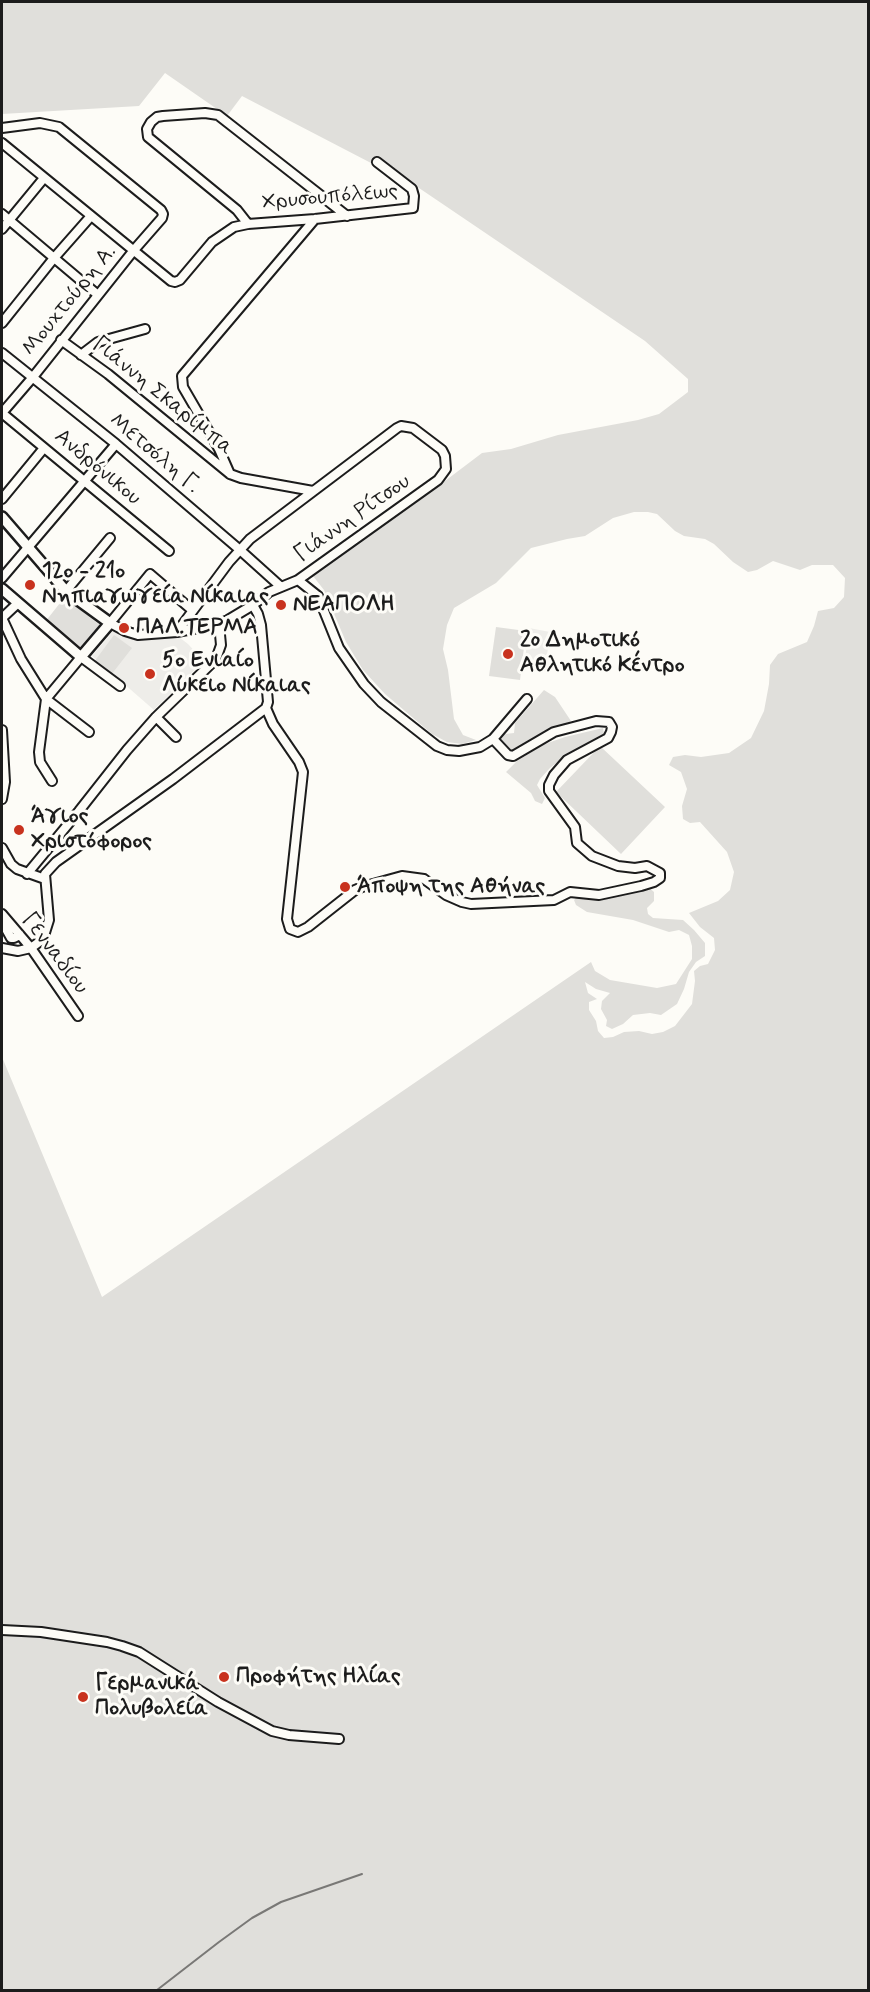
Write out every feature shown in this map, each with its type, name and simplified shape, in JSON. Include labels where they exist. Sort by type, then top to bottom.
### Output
[{"type":"street","points":[[248,224],[237,210],[153,141],[147,134],[151,122],[157,117],[212,114],[224,118],[347,216]]},
{"type":"street","name":"Μουχτούρη Α.","points":[[2,128],[40,123],[59,127],[161,210],[162,218],[2,413]]},
{"type":"street","points":[[2,143],[134,250]]},
{"type":"street","name":"Χρυσουπόλεως","points":[[134,250],[175,282],[180,280],[212,242],[234,227],[414,207],[412,189],[377,162]]},
{"type":"street","points":[[2,230],[45,178]]},
{"type":"street","points":[[2,214],[98,295]]},
{"type":"street","points":[[2,323],[91,216]]},
{"type":"street","points":[[230,474],[219,448],[183,387],[182,376],[315,219]]},
{"type":"street","points":[[81,355],[98,342],[145,329]]},
{"type":"street","name":"Γιάννη Σκαρίμπα","points":[[61,340],[108,374],[230,474],[313,491]]},
{"type":"street","name":"Μετσόλη Γ.","points":[[2,353],[116,444],[280,586]]},
{"type":"street","name":"Ανδρόνικου","points":[[2,413],[169,551]]},
{"type":"street","name":"Γιάννη Ρίτσου","points":[[110,623],[138,636],[219,624],[253,605],[269,592],[298,580],[438,480],[446,469],[447,462],[438,446],[412,428],[401,426],[313,491]]},
{"type":"street","points":[[2,579],[116,444]]},
{"type":"street","points":[[2,499],[44,448]]},
{"type":"street","points":[[177,632],[250,539],[313,491]]},
{"type":"street","points":[[2,517],[66,591],[110,623]]},
{"type":"street","points":[[66,591],[110,538]]},
{"type":"street","points":[[52,782],[40,762],[39,752],[46,699],[150,574],[192,610]]},
{"type":"street","points":[[298,580],[311,589],[321,602],[339,648],[364,684],[381,702],[437,746],[447,750],[471,750],[480,747],[493,739],[527,699]]},
{"type":"street","points":[[2,589],[81,657],[120,686]]},
{"type":"street","points":[[18,603],[2,618],[21,659],[46,699],[89,732]]},
{"type":"street","points":[[2,948],[18,951],[31,948],[43,939],[47,931],[48,909],[45,879],[47,870],[266,708],[268,702],[260,619],[253,605]]},
{"type":"street","points":[[27,874],[156,717],[216,659],[221,645],[219,624]]},
{"type":"street","points":[[266,708],[273,724],[299,762],[303,772],[287,919],[290,930],[298,932],[308,927],[355,890],[402,876],[424,879],[446,895],[471,903],[554,900],[570,892],[599,895],[641,886],[660,878],[660,873],[647,866],[635,868],[618,866],[592,856],[577,843],[575,827],[549,791],[554,775],[567,760],[609,738],[612,727],[609,722],[596,721],[554,732],[513,756],[508,755],[493,739]]},
{"type":"street","points":[[156,717],[176,736]]},
{"type":"street","points":[[2,730],[4,782],[2,800]]},
{"type":"street","points":[[2,848],[11,864],[27,874],[45,879]]},
{"type":"street","name":"Γενναδίου","points":[[2,914],[31,948],[78,1016]]},
{"type":"street","points":[[2,922],[11,938],[20,935]]},
{"type":"street","points":[[2,1630],[41,1632],[122,1646],[139,1652],[218,1702],[272,1731],[289,1735],[339,1739]]},
{"type":"shaded area","points":[[2,2],[868,2],[868,1990],[2,1990],[2,1057],[102,1297],[591,962],[595,971],[610,980],[657,988],[676,984],[692,959],[689,935],[679,930],[669,932],[633,920],[587,912],[576,905],[574,900],[577,897],[646,885],[654,892],[654,901],[647,908],[648,914],[653,918],[683,920],[705,943],[705,956],[696,962],[689,972],[677,1004],[661,1015],[650,1013],[633,1015],[623,1024],[612,1029],[606,1026],[607,1020],[601,1009],[602,1001],[610,993],[596,989],[585,982],[588,993],[597,999],[589,1002],[589,1010],[596,1021],[598,1031],[604,1038],[624,1032],[639,1031],[652,1034],[675,1026],[692,1004],[694,971],[708,964],[715,950],[714,938],[700,927],[689,913],[718,901],[730,890],[734,872],[727,852],[700,822],[690,823],[683,819],[682,806],[687,789],[681,772],[669,765],[673,757],[685,755],[701,757],[729,753],[751,738],[764,711],[770,665],[778,654],[807,642],[818,611],[834,608],[844,597],[845,578],[833,565],[812,565],[800,570],[773,561],[748,572],[733,562],[714,544],[705,539],[684,536],[675,531],[657,514],[648,512],[634,512],[613,518],[585,536],[531,548],[496,583],[454,608],[447,625],[443,649],[454,719],[463,735],[476,740],[462,744],[447,742],[432,734],[385,694],[363,670],[346,642],[324,590],[313,576],[315,571],[482,453],[511,449],[558,435],[659,414],[688,392],[688,379],[645,341],[419,188],[379,156],[371,163],[242,96],[227,116],[165,73],[139,106],[2,114]]},
{"type":"shaded area","points":[[64,601],[69,601],[105,629],[82,653],[45,622]]},
{"type":"shaded area","name":"2o Δημοτικό Αθλητικό Κέντρο","points":[[496,627],[526,631],[520,680],[489,676]]},
{"type":"shaded area","points":[[529,628],[550,632],[545,671],[524,667]]},
{"type":"shaded area","points":[[114,630],[139,639],[175,634],[204,661],[154,710],[92,656]]},
{"type":"shaded area","points":[[114,635],[132,648],[111,675],[94,662]]},
{"type":"shaded area","points":[[544,690],[555,697],[571,721],[512,753],[500,741],[505,734],[514,733],[515,723]]},
{"type":"shaded area","points":[[603,728],[604,734],[565,756],[540,779],[537,785],[545,798],[542,804],[535,801],[531,793],[506,772],[517,761],[542,745]]},
{"type":"shaded area","points":[[600,746],[665,807],[621,854],[556,792]]},
{"type":"waterway","points":[[157,1990],[252,1918],[281,1902],[362,1874]]},
{"type":"place","name":"12ο - 21ο Νηπιαγωγεία Νίκαιας","points":[[30,585]]},
{"type":"place","name":"ΝΕΑΠΟΛΗ","points":[[281,605]]},
{"type":"place","name":"ΠΑΛ.ΤΕΡΜΑ","points":[[124,628]]},
{"type":"place","name":"2o Δημοτικό Αθλητικό Κέντρο","points":[[508,654]]},
{"type":"place","name":"5ο Ενιαίο Λύκειο Νίκαιας","points":[[150,674]]},
{"type":"place","name":"Άγιος Χριστόφορος","points":[[19,830]]},
{"type":"place","name":"Άποψη της Αθήνας","points":[[345,887]]},
{"type":"place","name":"Προφήτης Ηλίας","points":[[224,1677]]},
{"type":"place","name":"Γερμανικά Πολυβολεία","points":[[83,1697]]}]
